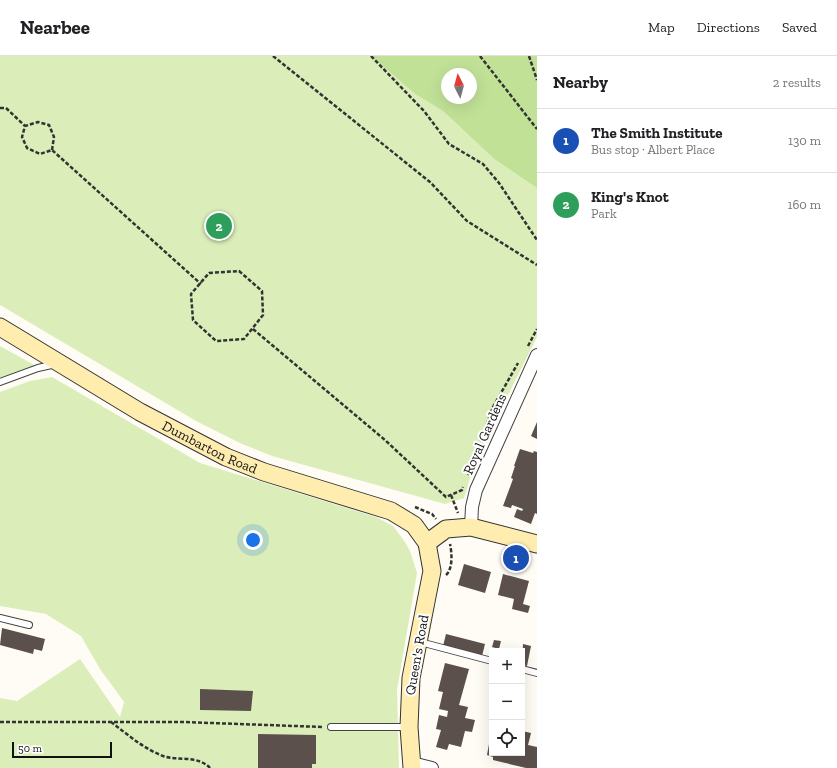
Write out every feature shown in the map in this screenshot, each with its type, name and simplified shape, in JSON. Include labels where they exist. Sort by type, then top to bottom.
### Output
[{"type":"main road","name":"Dumbarton Road","points":[[0,328],[61,363],[140,412],[226,457],[264,472],[384,509],[402,516],[414,525],[427,543]]},
{"type":"main road","points":[[427,543],[446,529],[471,527],[537,544]]},
{"type":"main road","name":"Queen's Road","points":[[412,765],[409,727],[411,678],[432,578],[431,558],[427,543]]},
{"type":"street","name":"Royal Gardens","points":[[471,527],[472,507],[476,490],[537,355]]},
{"type":"street","points":[[412,765],[432,768]]},
{"type":"lane","points":[[0,382],[38,368],[61,363]]},
{"type":"lane","points":[[0,618],[29,625]]},
{"type":"lane","points":[[418,642],[489,660]]},
{"type":"lane","points":[[525,670],[537,673]]},
{"type":"lane","points":[[331,727],[409,727]]},
{"type":"path","points":[[273,56],[430,182],[467,221],[537,265]]},
{"type":"path","points":[[371,56],[424,111],[448,144],[483,164],[499,183],[537,240]]},
{"type":"path","points":[[480,56],[537,129]]},
{"type":"path","points":[[529,56],[537,80]]},
{"type":"path","points":[[0,108],[6,108],[25,126]]},
{"type":"path","points":[[25,126],[38,122],[49,125],[54,137],[52,150]]},
{"type":"path","points":[[25,126],[22,137],[27,148],[40,154],[52,150]]},
{"type":"path","points":[[52,150],[201,284]]},
{"type":"path","points":[[239,271],[262,291],[263,315],[253,329],[244,339],[216,341],[193,320],[191,294],[210,273],[239,271]]},
{"type":"path","points":[[253,329],[385,440],[446,497],[462,490],[465,483]]},
{"type":"path","points":[[524,352],[537,329]]},
{"type":"path","points":[[467,476],[493,407],[520,359]]},
{"type":"path","points":[[451,495],[458,512]]},
{"type":"path","points":[[408,505],[432,514],[446,529],[451,549],[449,573],[442,577],[432,578]]},
{"type":"path","points":[[0,722],[184,722],[331,727]]},
{"type":"path","points":[[111,722],[146,748],[163,756],[199,761],[210,768]]},
{"type":"green space","points":[[0,56],[371,56],[415,94],[443,111],[494,159],[537,188],[537,337],[476,459],[464,498],[445,504],[272,456],[242,444],[196,421],[0,305]]},
{"type":"green space","points":[[371,56],[537,56],[537,188],[494,159],[443,111],[415,94]]},
{"type":"green space","points":[[0,346],[36,366],[0,378]]},
{"type":"green space","points":[[52,377],[200,463],[376,517],[393,526],[410,551],[417,573],[397,690],[399,768],[0,768],[0,698],[17,701],[80,659],[120,717],[124,702],[100,669],[81,636],[46,614],[0,606],[0,392],[30,381]]},
{"type":"building","points":[[537,422],[537,439],[531,436]]},
{"type":"building","points":[[520,449],[533,453],[534,451],[537,452],[537,514],[535,513],[531,524],[514,517],[517,509],[522,511],[523,509],[512,505],[511,508],[503,506],[513,479],[511,478]]},
{"type":"building","points":[[464,564],[491,572],[485,593],[458,585]]},
{"type":"building","points":[[503,574],[529,581],[523,604],[530,606],[528,613],[512,609],[514,599],[498,595]]},
{"type":"building","points":[[2,628],[45,639],[42,651],[34,649],[33,654],[0,645]]},
{"type":"building","points":[[446,634],[485,644],[482,656],[443,646]]},
{"type":"building","points":[[494,640],[501,641],[499,648],[492,647]]},
{"type":"building","points":[[523,644],[531,646],[527,666],[525,666],[525,648],[523,648]]},
{"type":"building","points":[[445,663],[469,669],[459,705],[468,707],[465,718],[475,720],[472,732],[465,731],[461,747],[449,744],[447,750],[436,747],[441,730],[436,729],[439,715],[447,717],[448,711],[439,709],[443,692],[438,691]]},
{"type":"building","points":[[200,689],[253,691],[251,711],[200,710]]},
{"type":"building","points":[[525,732],[531,733],[528,745],[537,747],[537,768],[526,768],[493,760],[493,757],[490,756],[525,756]]},
{"type":"building","points":[[258,734],[316,735],[316,764],[312,764],[312,768],[258,768]]},
{"type":"building","points":[[489,744],[489,756],[487,755]]},
{"type":"place","name":"King's Knot","points":[[219,226]]},
{"type":"place","name":"The Smith Institute","points":[[516,558]]}]
